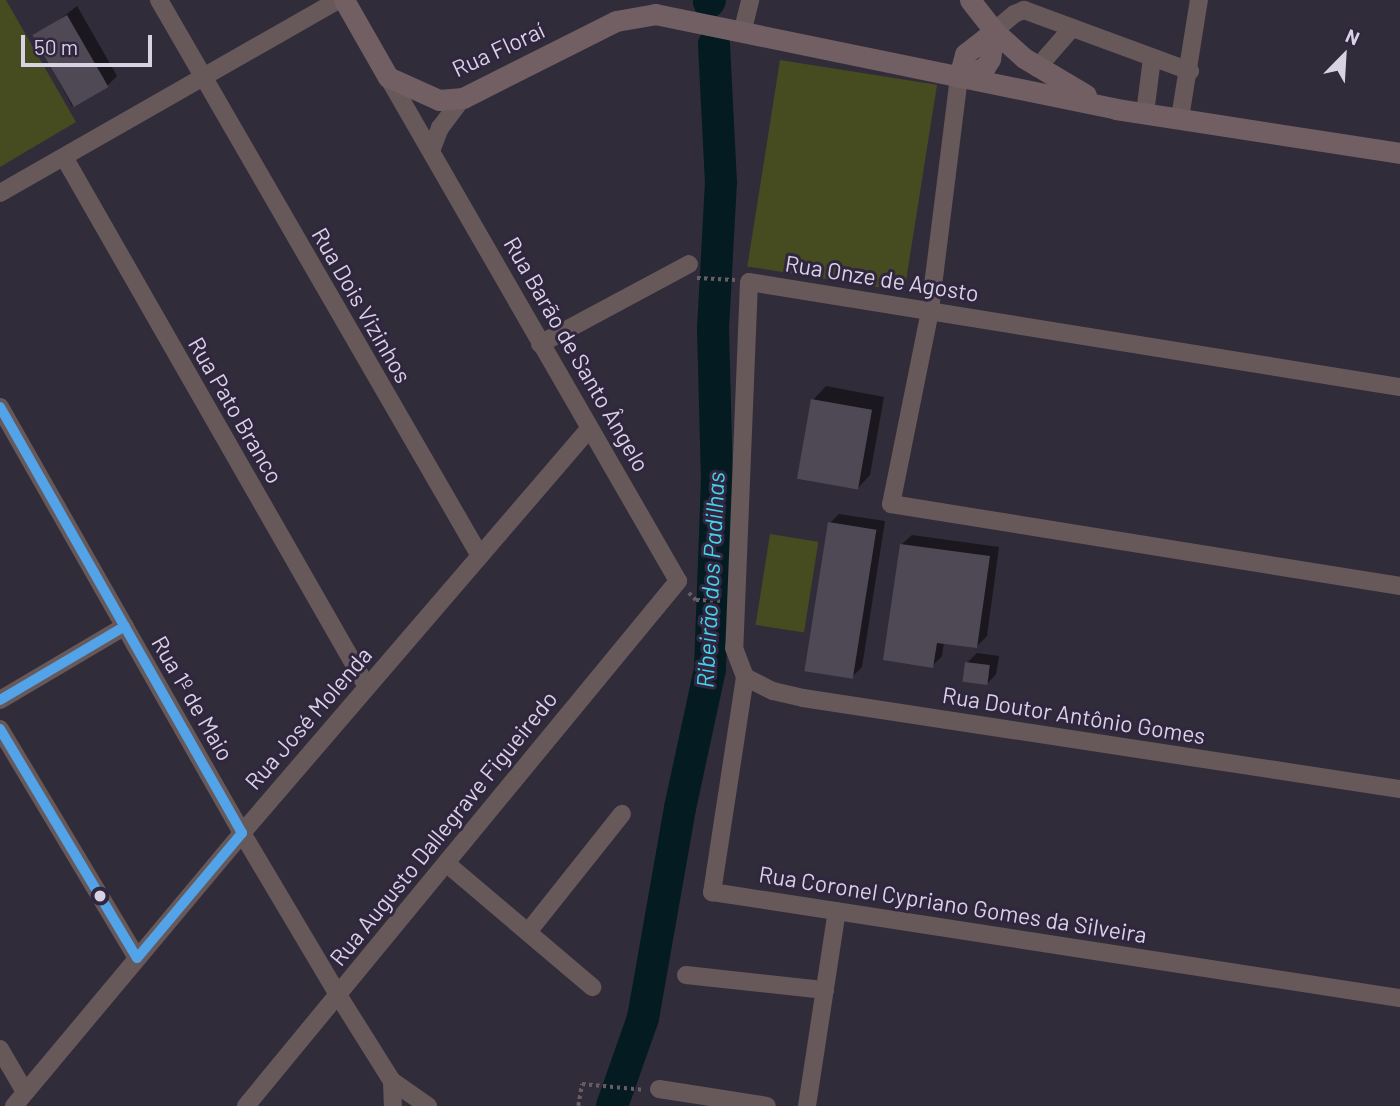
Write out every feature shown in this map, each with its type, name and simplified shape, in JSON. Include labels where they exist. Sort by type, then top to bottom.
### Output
[{"type":"main road","name":"Rua Barão de Santo Ângelo","points":[[341,0],[387,77]]},
{"type":"main road","points":[[970,0],[994,31],[1037,68],[1116,108]]},
{"type":"main road","name":"Rua Floraí","points":[[387,77],[439,100],[463,98],[628,17],[670,15],[712,27],[1116,108],[1400,153]]},
{"type":"main road","points":[[959,77],[965,54],[994,31]]},
{"type":"street","name":"Rua Dois Vizinhos","points":[[159,0],[480,556]]},
{"type":"street","points":[[0,193],[341,0]]},
{"type":"street","points":[[742,33],[750,0]]},
{"type":"street","points":[[1180,118],[1190,71],[1199,0]]},
{"type":"street","points":[[994,31],[1014,14],[1024,10],[1190,71]]},
{"type":"street","points":[[1037,68],[1072,28]]},
{"type":"street","points":[[1145,113],[1152,58]]},
{"type":"street","name":"Rua Barão de Santo Ângelo","points":[[387,77],[678,581]]},
{"type":"street","points":[[959,77],[930,311],[891,504],[1400,586]]},
{"type":"street","points":[[431,151],[440,128],[463,98]]},
{"type":"street","name":"Rua Pato Branco","points":[[64,157],[367,687]]},
{"type":"street","points":[[540,344],[689,270]]},
{"type":"street","name":"Rua Onze de Agosto","points":[[745,677],[734,648],[750,282],[1400,387]]},
{"type":"street","name":"Rua 1º de Maio","points":[[0,407],[242,833],[338,995],[392,1080],[428,1106]]},
{"type":"street","name":"Rua José Molenda","points":[[20,1099],[242,833],[589,429]]},
{"type":"street","name":"Rua Augusto Dallegrave Figueiredo","points":[[246,1106],[678,581]]},
{"type":"street","points":[[0,700],[125,626]]},
{"type":"street","name":"Rua Doutor Antônio Gomes","points":[[745,677],[773,691],[803,698],[1400,789]]},
{"type":"street","name":"Rua Coronel Cypriano Gomes da Silveira","points":[[745,677],[712,892],[1400,998]]},
{"type":"street","points":[[0,729],[137,958]]},
{"type":"street","points":[[528,932],[622,814]]},
{"type":"street","points":[[446,863],[592,987]]},
{"type":"street","points":[[807,1106],[837,911]]},
{"type":"street","points":[[686,975],[825,990]]},
{"type":"street","points":[[0,1049],[20,1099]]},
{"type":"street","points":[[392,1080],[393,1106]]},
{"type":"street","points":[[651,1090],[767,1106]]},
{"type":"path","points":[[689,270],[739,281]]},
{"type":"path","points":[[696,600],[722,601]]},
{"type":"path","points":[[578,1106],[582,1084],[651,1090]]},
{"type":"green space","points":[[0,0],[6,0],[76,122],[0,167]]},
{"type":"green space","points":[[780,60],[937,85],[904,291],[747,266]]},
{"type":"green space","points":[[770,534],[818,542],[804,633],[756,625]]},
{"type":"building","points":[[67,15],[108,87],[74,107],[32,35]]},
{"type":"building","points":[[811,399],[872,410],[858,490],[797,479]]},
{"type":"building","points":[[828,522],[876,530],[853,679],[804,671]]},
{"type":"building","points":[[900,544],[990,556],[977,648],[937,643],[933,668],[883,660]]},
{"type":"building","points":[[965,662],[990,665],[987,685],[963,682]]},
{"type":"waterway","name":"Ribeirão dos Padilhas","points":[[612,1106],[643,1018],[680,808],[710,669],[717,481],[713,329],[721,183],[714,44]]},
{"type":"transit line","points":[[0,407],[242,833],[137,958],[0,729]]},
{"type":"transit line","points":[[0,700],[125,626]]}]
